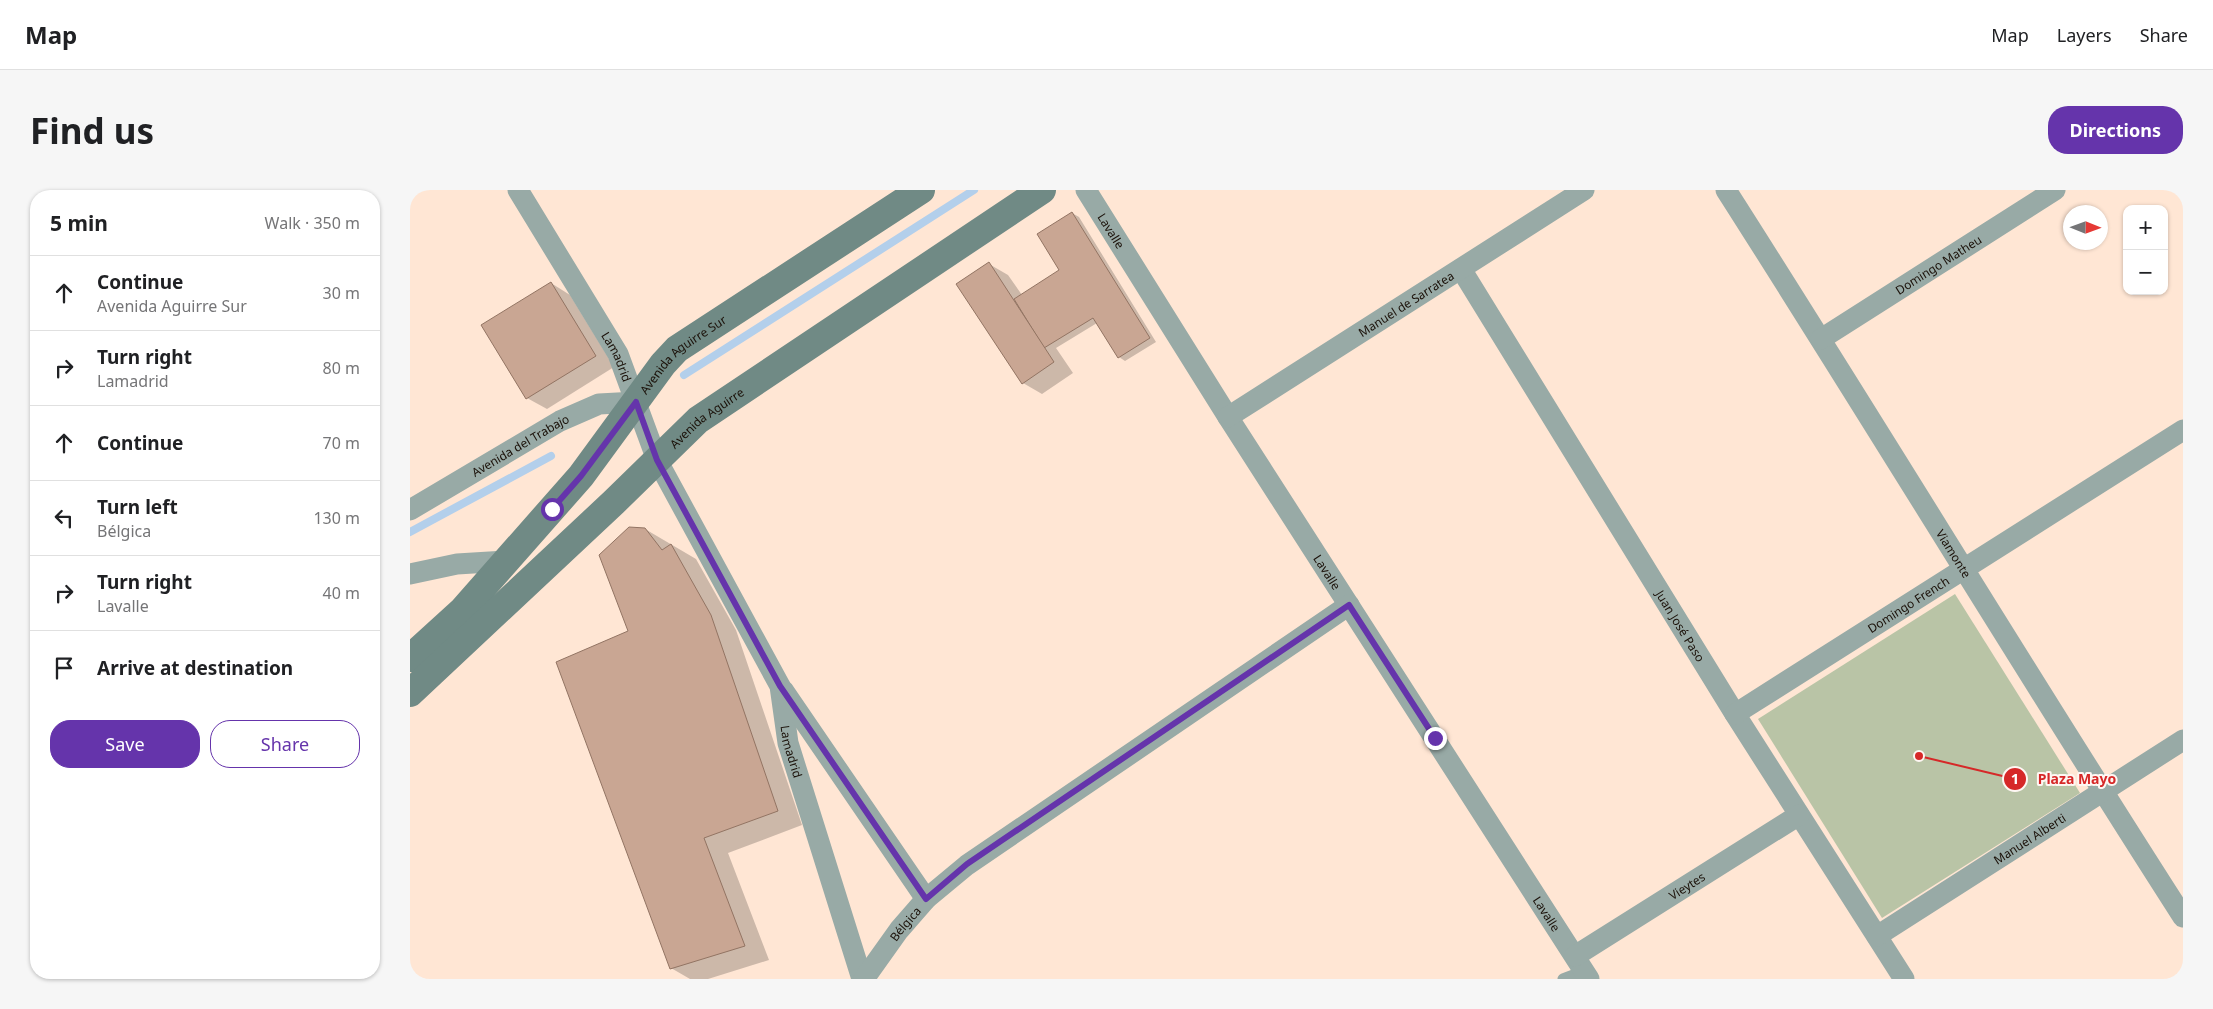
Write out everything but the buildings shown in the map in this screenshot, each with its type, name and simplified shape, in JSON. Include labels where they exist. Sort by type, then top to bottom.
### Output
[{"type":"main road","name":"Avenida Aguirre Sur","points":[[410,658],[462,611],[581,476],[677,349],[921,190]]},
{"type":"main road","name":"Avenida Aguirre","points":[[410,693],[698,420],[1042,190]]},
{"type":"street","name":"Lamadrid","points":[[518,190],[618,354],[657,460],[780,686],[788,743],[863,979]]},
{"type":"street","name":"Lavalle","points":[[1086,190],[1228,417],[1583,968]]},
{"type":"street","name":"Manuel de Sarratea","points":[[1228,417],[1584,190]]},
{"type":"street","name":"Viamonte","points":[[1726,190],[1821,339],[2102,791],[2183,917]]},
{"type":"street","name":"Domingo Matheu","points":[[1821,339],[2046,192]]},
{"type":"street","name":"Juan José Paso","points":[[1460,269],[1735,714],[1904,979]]},
{"type":"street","name":"Avenida del Trabajo","points":[[410,510],[560,421],[599,404],[636,402]]},
{"type":"street","name":"Domingo French","points":[[1735,714],[2183,430]]},
{"type":"street","points":[[410,574],[457,564],[506,561]]},
{"type":"street","name":"Bélgica","points":[[863,979],[899,930],[926,899],[967,864],[1349,605]]},
{"type":"street","points":[[780,686],[926,899]]},
{"type":"street","name":"Manuel Alberti","points":[[1877,936],[2183,740]]},
{"type":"street","name":"Vieytes","points":[[1583,968],[1799,815]]},
{"type":"lane","points":[[1564,979],[1583,968]]},
{"type":"green space","points":[[1955,594],[2080,793],[1882,918],[1758,719]]},
{"type":"waterway","points":[[684,375],[974,190]]},
{"type":"waterway","points":[[410,532],[551,456]]},
{"type":"place","name":"Plaza Mayo","points":[[1919,756]]},
{"type":"route","points":[[552,509],[581,476],[636,402],[657,460],[780,686],[926,899],[967,864],[1349,605],[1435,738]]}]
